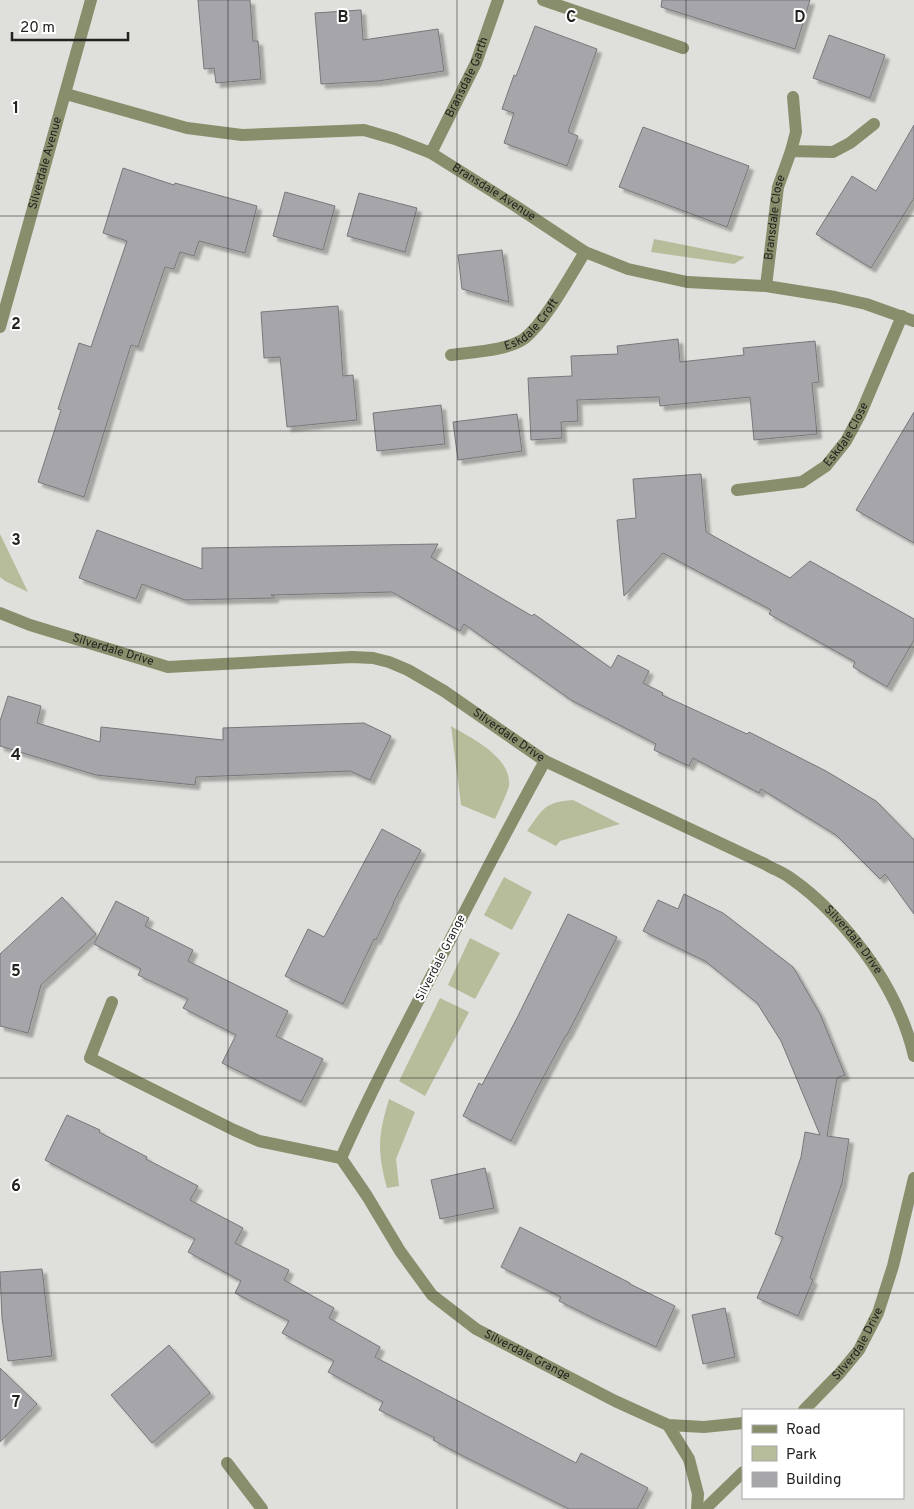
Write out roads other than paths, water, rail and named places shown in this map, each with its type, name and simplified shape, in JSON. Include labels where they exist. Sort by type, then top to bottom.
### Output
[{"type":"street","name":"Silverdale Avenue","points":[[0,326],[91,0]]},
{"type":"street","name":"Bransdale Garth","points":[[431,153],[476,63],[498,0]]},
{"type":"street","points":[[544,0],[683,48]]},
{"type":"street","name":"Bransdale Avenue","points":[[66,94],[187,128],[242,135],[364,130],[396,138],[431,153],[584,252],[628,269],[687,282],[766,286],[835,297],[866,304],[908,319]]},
{"type":"street","name":"Bransdale Close","points":[[766,286],[778,187],[796,132],[793,97]]},
{"type":"street","points":[[791,152],[833,152],[850,143],[874,124]]},
{"type":"street","name":"Eskdale Croft","points":[[451,355],[502,348],[525,338],[544,318],[584,252]]},
{"type":"street","name":"Eskdale Close","points":[[737,490],[802,482],[826,466],[846,441],[908,319]]},
{"type":"street","name":"Silverdale Drive","points":[[0,613],[30,625],[168,667],[352,657],[373,658],[408,670],[444,691],[545,761],[765,864],[800,885],[821,902],[867,954],[885,983],[900,1014],[914,1056]]},
{"type":"street","name":"Silverdale Grange","points":[[545,761],[506,830],[373,1090],[341,1158],[367,1196],[400,1252],[432,1295],[476,1330],[615,1401],[668,1425],[704,1427],[742,1423]]},
{"type":"street","points":[[112,1002],[90,1058],[259,1142],[341,1158]]},
{"type":"street","name":"Silverdale Drive","points":[[806,1407],[840,1373],[859,1350],[878,1313],[893,1266],[914,1178]]},
{"type":"street","points":[[668,1425],[689,1460],[698,1494],[697,1509]]},
{"type":"street","points":[[227,1463],[262,1509]]},
{"type":"street","points":[[705,1509],[742,1473]]}]
